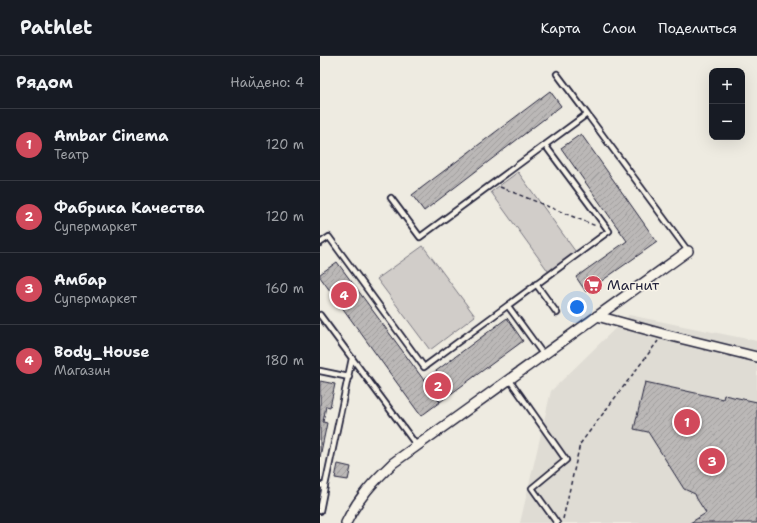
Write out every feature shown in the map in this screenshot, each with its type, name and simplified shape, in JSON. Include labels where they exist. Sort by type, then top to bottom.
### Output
[{"type":"street","points":[[346,523],[354,507],[371,484],[393,463],[543,354],[688,252]]},
{"type":"street","points":[[597,316],[757,357]]},
{"type":"lane","points":[[557,74],[688,252]]},
{"type":"lane","points":[[391,198],[420,237],[586,114]]},
{"type":"lane","points":[[320,243],[329,237],[424,367],[609,231],[546,145]]},
{"type":"lane","points":[[536,284],[558,313]]},
{"type":"lane","points":[[508,306],[543,354]]},
{"type":"lane","points":[[320,315],[417,446]]},
{"type":"lane","points":[[320,512],[323,486],[349,377],[352,358]]},
{"type":"lane","points":[[320,371],[349,377]]},
{"type":"lane","points":[[509,379],[566,460],[532,488],[556,523]]},
{"type":"path","points":[[492,184],[609,231]]},
{"type":"path","points":[[562,523],[580,444],[663,334]]},
{"type":"shaded area","points":[[518,172],[578,255],[551,275],[491,192]]},
{"type":"shaded area","points":[[423,246],[475,316],[430,350],[377,279]]},
{"type":"shaded area","points":[[629,315],[757,341],[757,523],[520,523],[551,391]]},
{"type":"building","points":[[550,91],[561,106],[424,211],[412,195]]},
{"type":"building","points":[[581,134],[657,242],[586,292],[576,277],[627,241],[561,148]]},
{"type":"building","points":[[337,262],[440,402],[421,416],[320,277],[320,274]]},
{"type":"building","points":[[507,318],[523,341],[452,393],[436,371]]},
{"type":"building","points":[[436,371],[452,393],[440,402],[424,379]]},
{"type":"building","points":[[320,381],[335,384],[330,407],[326,406],[323,422],[327,423],[320,457]]},
{"type":"building","points":[[645,382],[723,399],[724,395],[757,402],[757,523],[690,523],[706,513],[695,494],[684,489],[648,432],[634,429]]},
{"type":"building","points":[[338,464],[351,467],[348,480],[335,478]]},
{"type":"place","name":"Магнит","points":[[593,285]]},
{"type":"place","name":"Body_House","points":[[344,295]]},
{"type":"place","name":"Фабрика Качества","points":[[438,386]]},
{"type":"place","name":"Ambar Cinema","points":[[687,422]]},
{"type":"place","name":"Амбар","points":[[712,461]]}]
